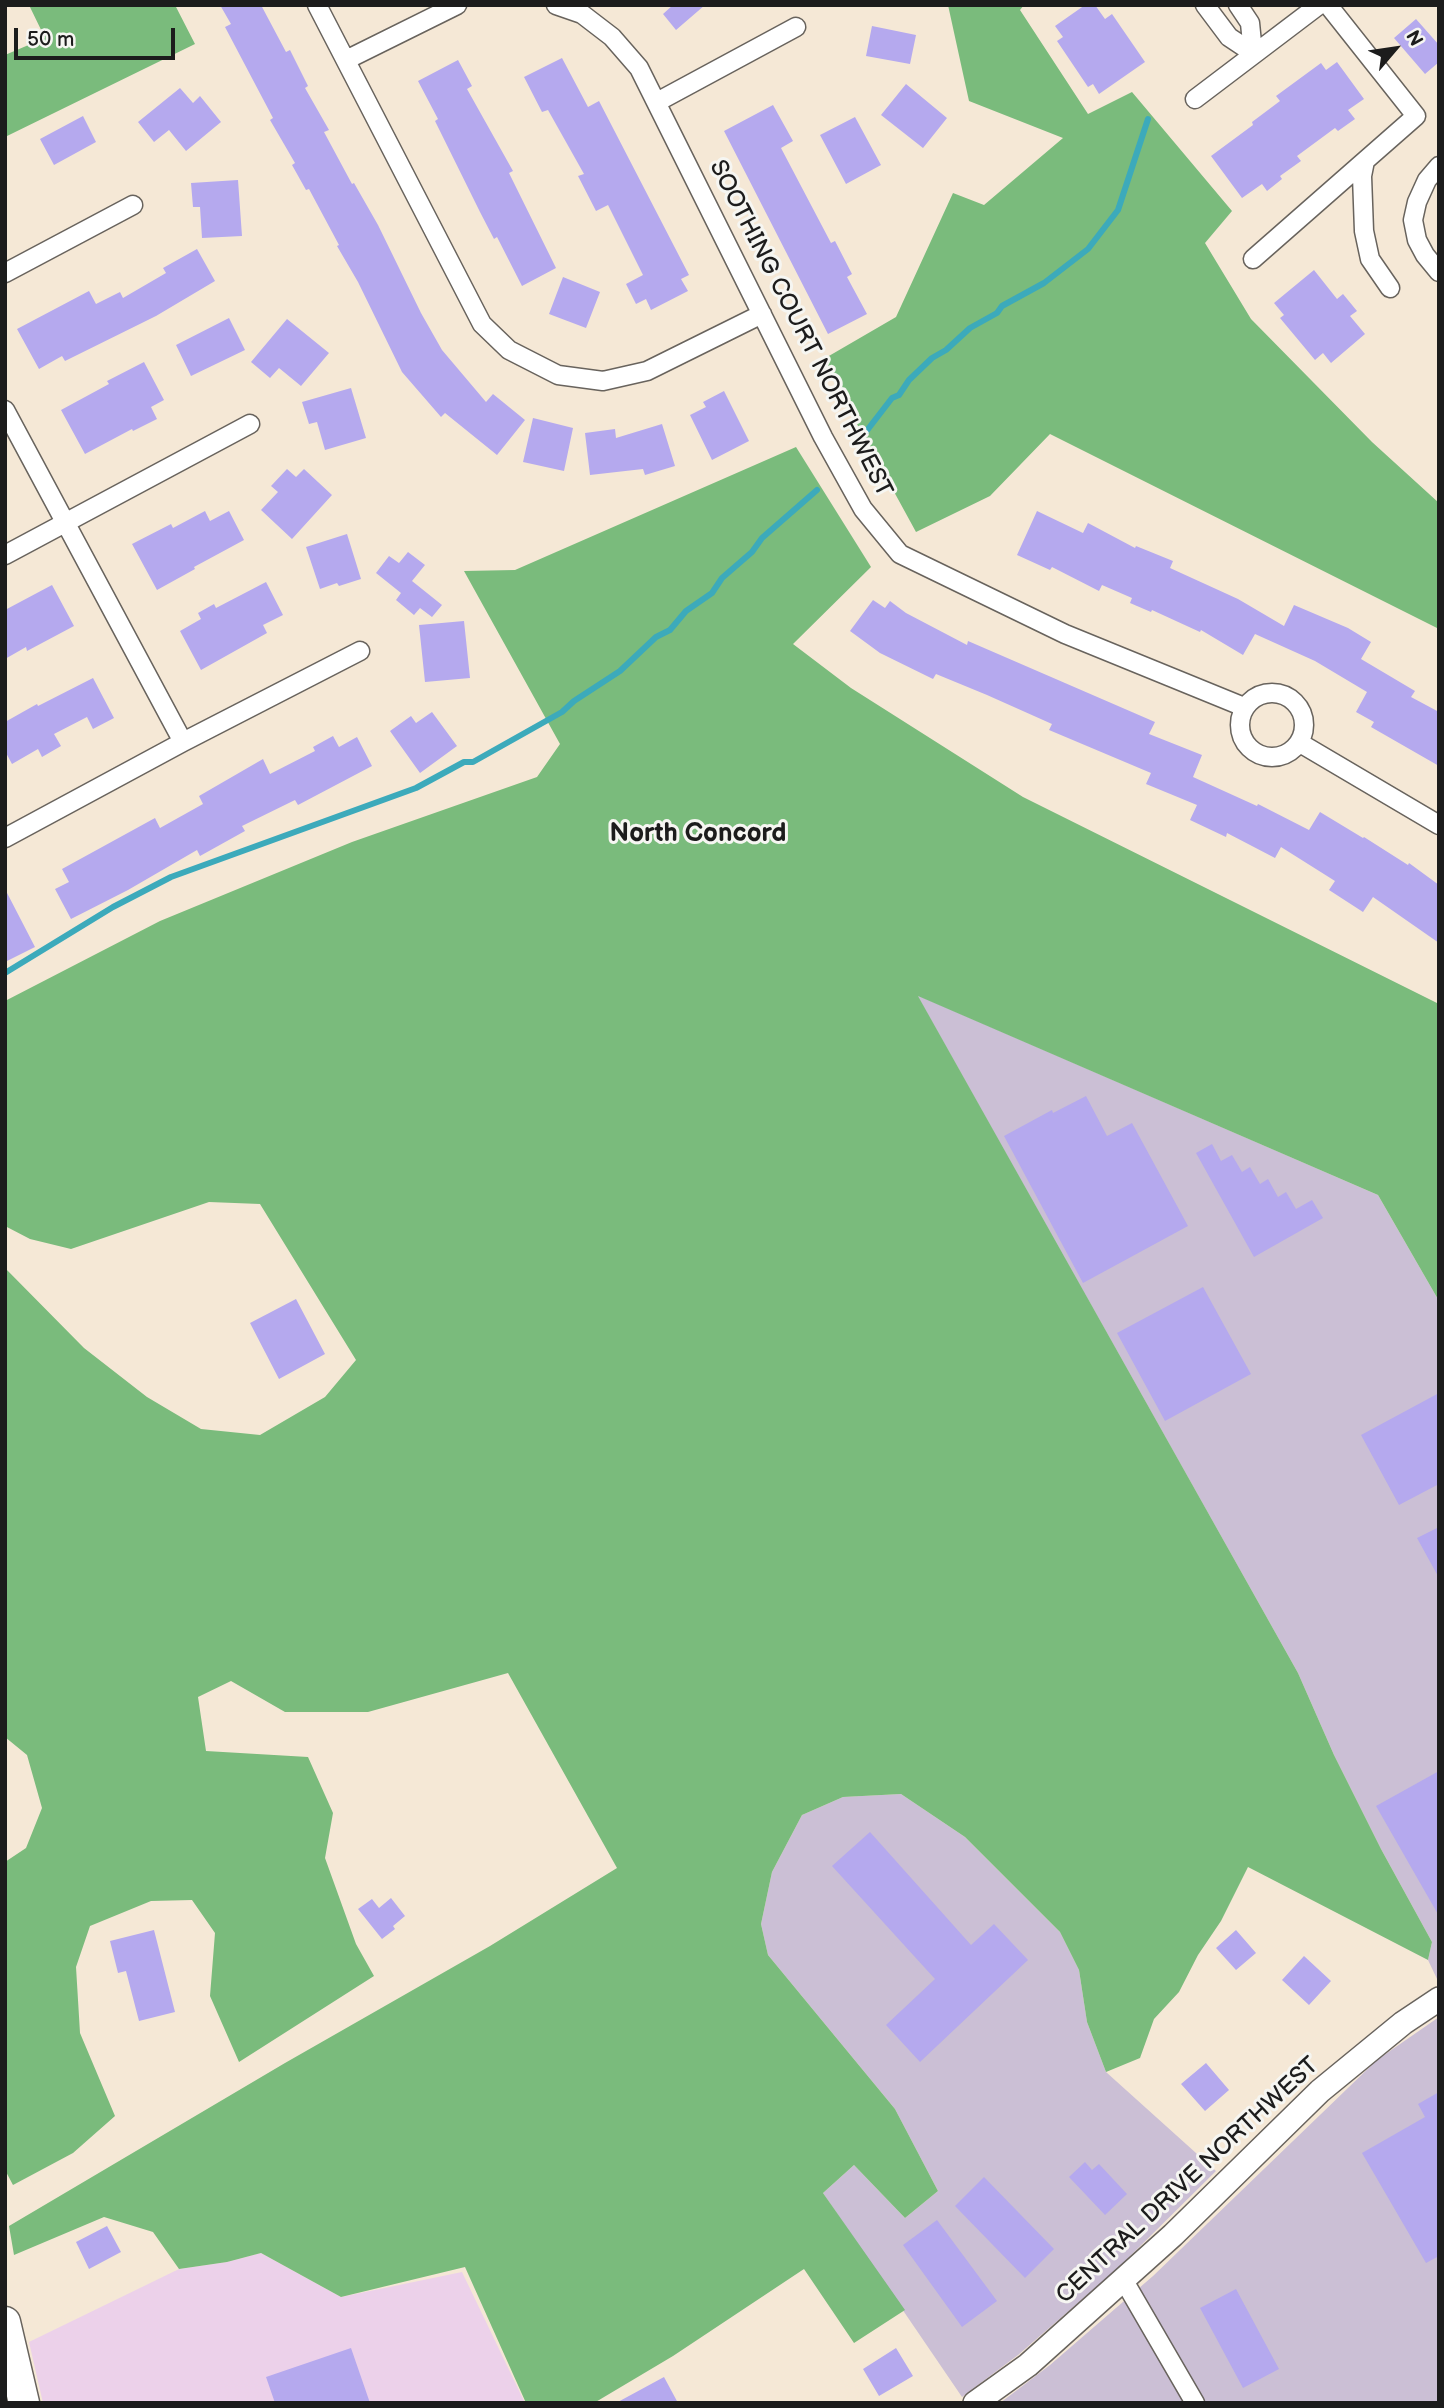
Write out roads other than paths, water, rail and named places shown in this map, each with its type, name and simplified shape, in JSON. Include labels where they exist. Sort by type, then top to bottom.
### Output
[{"type":"main road","points":[[5,2322],[24,2403]]},
{"type":"street","points":[[317,5],[482,324],[509,350],[558,375],[603,381],[648,371],[762,314]]},
{"type":"street","points":[[345,60],[457,5]]},
{"type":"street","name":"SOOTHING COURT NORTHWEST","points":[[556,5],[582,14],[612,37],[639,68],[823,437],[863,509],[900,554],[1065,634],[1244,707]]},
{"type":"street","points":[[1205,5],[1229,37],[1254,53]]},
{"type":"street","points":[[1238,5],[1250,23],[1254,53]]},
{"type":"street","points":[[1195,99],[1319,5]]},
{"type":"street","points":[[1253,259],[1416,116],[1328,5]]},
{"type":"street","points":[[657,102],[796,27]]},
{"type":"street","points":[[1365,161],[1362,176],[1364,231],[1370,259],[1390,289]]},
{"type":"street","points":[[1439,166],[1427,180],[1417,202],[1413,220],[1417,240],[1439,272]]},
{"type":"street","points":[[5,273],[133,205]]},
{"type":"street","points":[[5,410],[183,742]]},
{"type":"street","points":[[5,555],[250,425]]},
{"type":"street","points":[[5,838],[360,651]]},
{"type":"street","points":[[1273,692],[1290,697],[1301,709],[1305,727],[1300,743],[1287,755],[1270,758],[1254,753],[1242,740],[1239,723],[1244,707],[1257,695],[1273,692]]},
{"type":"street","points":[[1300,743],[1439,825]]},
{"type":"street","name":"CENTRAL DRIVE NORTHWEST","points":[[975,2403],[1028,2365],[1172,2235],[1321,2091],[1403,2023],[1439,1999]]},
{"type":"street","points":[[1123,2279],[1195,2403]]},
{"type":"waterway","points":[[865,433],[892,398],[899,395],[909,380],[932,358],[946,350],[970,328],[997,313],[1002,306],[1044,283],[1088,249],[1118,210],[1148,119]]},
{"type":"waterway","points":[[5,973],[113,907],[171,877],[416,788],[464,762],[473,762],[562,712],[620,671],[656,637],[670,630],[686,611],[712,593],[722,578],[752,552],[762,538],[817,490]]},
{"type":"district","name":"North Concord","points":[[698,834]]}]
